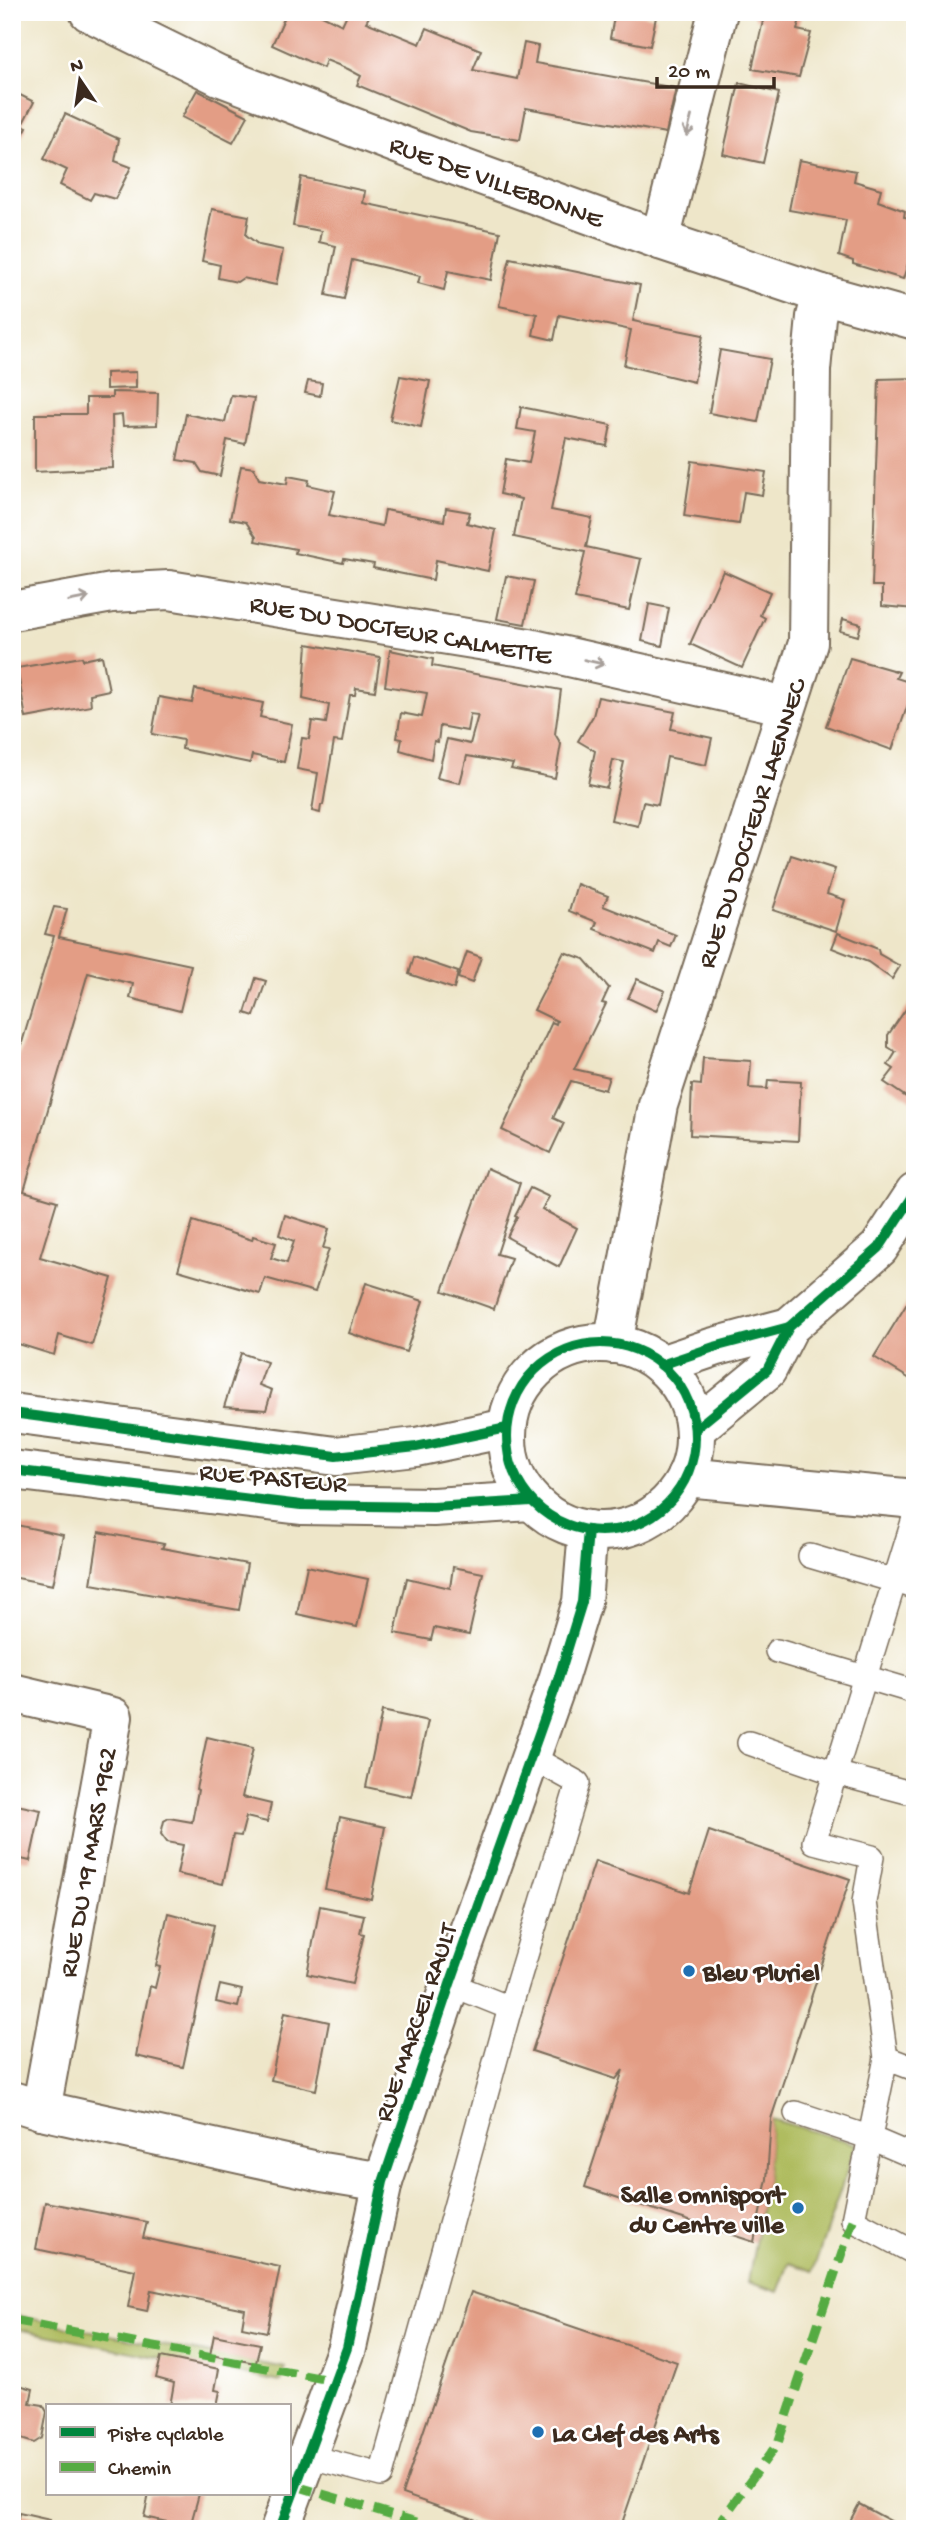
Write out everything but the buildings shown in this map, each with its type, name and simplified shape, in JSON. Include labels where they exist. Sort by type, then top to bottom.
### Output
[{"type":"street","name":"RUE DE VILLEBONNE","points":[[89,12],[219,76],[424,154],[660,240],[822,294],[915,320]]},
{"type":"street","points":[[660,240],[718,12]]},
{"type":"street","name":"RUE DU DOCTEUR LAENNEC","points":[[612,1344],[658,1105],[808,643],[811,370],[816,317],[822,294]]},
{"type":"street","name":"RUE DU DOCTEUR CALMETTE","points":[[12,611],[112,593],[169,590],[529,648],[786,706]]},
{"type":"street","points":[[695,1429],[767,1370],[789,1327],[879,1248],[915,1193]]},
{"type":"street","points":[[661,1365],[714,1347],[789,1327]]},
{"type":"street","points":[[612,1344],[638,1350],[661,1365],[678,1383],[689,1405],[695,1429],[693,1454],[686,1477],[669,1502],[646,1520],[618,1530],[588,1530],[557,1521],[531,1501],[516,1480],[508,1455],[506,1428],[514,1399],[531,1374],[554,1355],[583,1345],[612,1344]]},
{"type":"street","name":"RUE PASTEUR","points":[[12,1413],[337,1456],[416,1447],[506,1428]]},
{"type":"street","name":"RUE PASTEUR","points":[[12,1469],[301,1505],[433,1507],[531,1501]]},
{"type":"street","points":[[686,1477],[915,1499]]},
{"type":"street","name":"RUE MARCEL RAULT","points":[[280,2529],[347,2348],[383,2182],[557,1683],[582,1602],[588,1530]]},
{"type":"street","name":"RUE DU 19 MARS 1962","points":[[12,1693],[113,1717],[27,2105],[322,2172],[383,2182]]},
{"type":"lane","points":[[915,1515],[905,1584],[865,1677],[814,1842],[872,1857],[864,1902],[886,2058],[853,2220],[915,2253]]},
{"type":"lane","points":[[810,1556],[905,1584]]},
{"type":"lane","points":[[777,1651],[915,1692]]},
{"type":"lane","points":[[749,1743],[835,1773],[907,1792]]},
{"type":"lane","points":[[307,2456],[381,2475],[510,2008],[578,1783],[531,1757]]},
{"type":"lane","points":[[450,1984],[510,2008]]},
{"type":"lane","points":[[886,2058],[915,2069]]},
{"type":"lane","points":[[796,2113],[868,2137],[915,2157]]},
{"type":"green space","name":"Salle omnisport du Centre ville","points":[[771,2119],[856,2144],[813,2271],[789,2263],[778,2292],[748,2282],[767,2179]]},
{"type":"green space","points":[[12,2314],[72,2328],[286,2368],[281,2382],[12,2328]]},
{"type":"marked path","points":[[715,2529],[778,2443],[853,2220]]},
{"type":"marked path","points":[[12,2320],[335,2381]]},
{"type":"marked path","points":[[296,2486],[440,2529]]},
{"type":"cycle path","points":[[695,1429],[767,1370],[789,1327],[879,1248],[915,1193]]},
{"type":"cycle path","points":[[661,1365],[714,1347],[789,1327]]},
{"type":"cycle path","points":[[601,1343],[637,1351],[653,1359],[667,1371],[679,1385],[687,1401],[695,1437],[687,1473],[679,1489],[667,1503],[653,1515],[637,1523],[601,1531],[565,1523],[549,1515],[535,1503],[523,1489],[515,1473],[507,1437],[515,1401],[523,1385],[535,1371],[549,1359],[565,1351],[601,1343]]},
{"type":"cycle path","points":[[12,1413],[336,1456],[416,1447],[507,1428]]},
{"type":"cycle path","points":[[12,1470],[301,1505],[433,1507],[531,1501]]},
{"type":"cycle path","points":[[280,2529],[347,2348],[383,2182],[557,1683],[582,1602],[588,1530]]},
{"type":"place","name":"Bleu Pluriel","points":[[689,1971]]},
{"type":"place","name":"Salle omnisport du Centre ville","points":[[798,2208]]},
{"type":"place","name":"La Clef des Arts","points":[[538,2432]]}]
